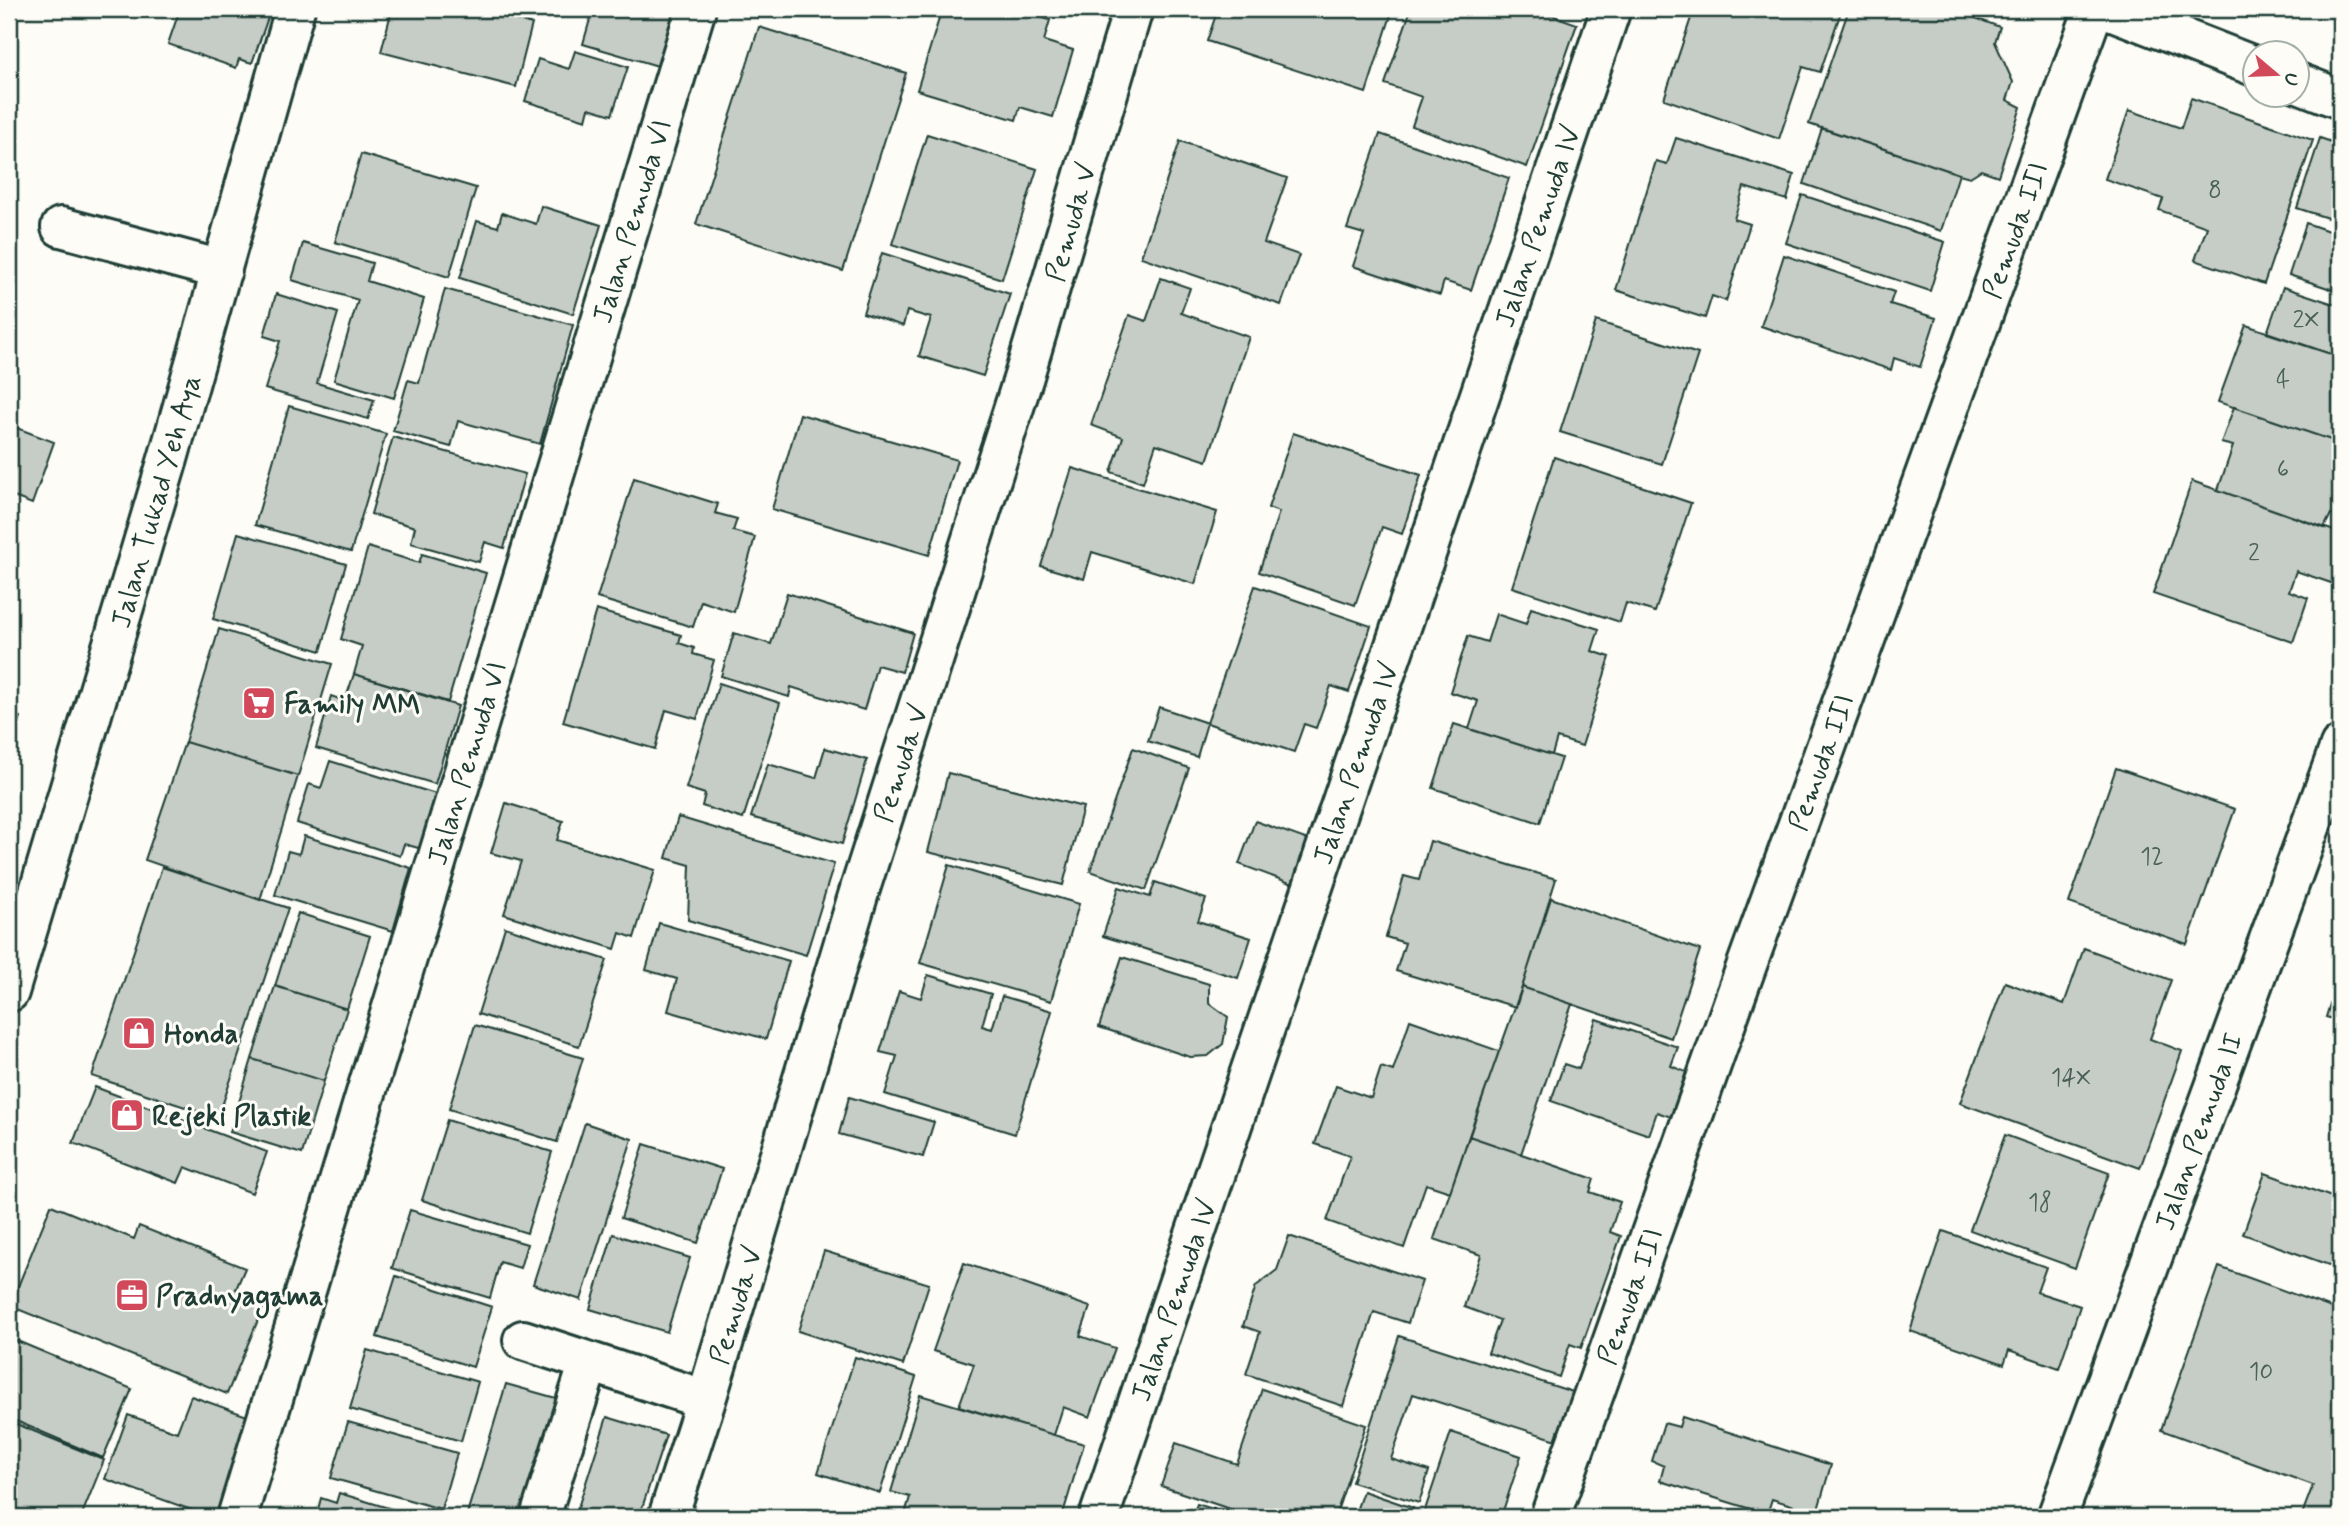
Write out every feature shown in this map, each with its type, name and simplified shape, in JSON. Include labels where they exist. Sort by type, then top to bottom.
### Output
[{"type":"street","name":"Jalan Tukad Yeh Aya","points":[[9,992],[160,486],[295,9]]},
{"type":"street","name":"Jalan Pemuda VI","points":[[237,1517],[696,9]]},
{"type":"street","name":"Pemuda V","points":[[668,1517],[706,1400],[860,889],[1024,376],[1133,9]]},
{"type":"street","name":"Jalan Pemuda IV","points":[[1099,1517],[1611,9]]},
{"type":"street","name":"Pemuda III","points":[[1550,1517],[1736,995],[2094,9]]},
{"type":"street","points":[[2108,9],[2240,59]]},
{"type":"street","points":[[2310,87],[2340,99]]},
{"type":"street","points":[[61,227],[222,270]]},
{"type":"street","name":"Jalan Pemuda II","points":[[2057,1517],[2340,746]]},
{"type":"street","points":[[523,1340],[706,1400]]},
{"type":"street","points":[[540,1517],[589,1362]]},
{"type":"building","points":[[180,9],[271,9],[252,63],[239,59],[236,68],[168,44]]},
{"type":"building","points":[[392,9],[474,9],[532,24],[516,87],[381,52]]},
{"type":"building","points":[[593,9],[675,9],[658,66],[583,44]]},
{"type":"building","points":[[942,9],[1012,9],[1050,20],[1044,41],[1073,50],[1053,117],[1020,107],[1016,120],[917,90]]},
{"type":"building","points":[[1218,9],[1393,9],[1366,93],[1207,41]]},
{"type":"building","points":[[1411,9],[1535,9],[1577,24],[1527,167],[1412,126],[1422,97],[1385,84]]},
{"type":"building","points":[[1694,9],[1842,9],[1820,72],[1803,67],[1779,139],[1664,99]]},
{"type":"building","points":[[1849,9],[1951,9],[2000,27],[1995,42],[2013,82],[2007,100],[2021,107],[1998,176],[1981,170],[1970,177],[1959,174],[1809,124]]},
{"type":"building","points":[[759,27],[906,73],[843,271],[696,224]]},
{"type":"building","points":[[575,51],[628,67],[612,115],[589,108],[586,120],[525,101],[538,59],[569,69]]},
{"type":"building","points":[[2191,98],[2313,140],[2264,284],[2195,260],[2207,227],[2159,210],[2163,199],[2105,179],[2129,110],[2181,128]]},
{"type":"building","points":[[1822,128],[1959,174],[1941,231],[1804,184]]},
{"type":"building","points":[[927,134],[1037,169],[1002,279],[892,244]]},
{"type":"building","points":[[1380,134],[1509,178],[1471,290],[1444,281],[1440,295],[1353,266],[1364,234],[1347,229]]},
{"type":"building","points":[[1676,138],[1794,175],[1787,200],[1744,187],[1734,219],[1750,224],[1726,301],[1712,296],[1705,318],[1616,290],[1656,161],[1667,164]]},
{"type":"building","points":[[2320,138],[2340,145],[2340,222],[2297,208]]},
{"type":"building","points":[[1180,141],[1287,178],[1264,243],[1299,255],[1281,305],[1141,257]]},
{"type":"building","points":[[361,154],[476,188],[449,277],[335,242]]},
{"type":"building","points":[[1802,195],[1945,242],[1930,291],[1786,243]]},
{"type":"building","points":[[541,206],[601,225],[573,314],[460,278],[477,221],[498,227],[502,213],[536,224]]},
{"type":"building","points":[[2306,223],[2340,235],[2340,292],[2289,275]]},
{"type":"building","points":[[303,243],[372,263],[367,281],[424,299],[394,398],[334,380],[358,300],[292,280]]},
{"type":"building","points":[[882,253],[1010,294],[983,376],[919,356],[931,318],[907,311],[903,326],[863,313]]},
{"type":"building","points":[[1784,255],[1894,292],[1890,304],[1936,318],[1920,367],[1894,358],[1891,370],[1761,326]]},
{"type":"building","points":[[1161,278],[1190,288],[1181,313],[1249,337],[1207,461],[1156,444],[1143,483],[1111,472],[1123,437],[1091,425],[1129,315],[1146,321]]},
{"type":"building","points":[[2283,287],[2340,306],[2340,357],[2267,333]]},
{"type":"building","points":[[445,289],[573,325],[540,444],[458,421],[451,447],[393,431],[408,380],[419,383]]},
{"type":"building","points":[[276,294],[338,313],[317,383],[374,400],[368,419],[265,389],[280,341],[264,336]]},
{"type":"building","points":[[1596,321],[1698,354],[1662,464],[1560,432]]},
{"type":"building","points":[[2246,325],[2340,357],[2340,443],[2218,402]]},
{"type":"building","points":[[289,406],[386,434],[351,552],[255,525]]},
{"type":"building","points":[[2234,407],[2340,443],[2340,517],[2331,514],[2324,528],[2218,490],[2233,446],[2221,443]]},
{"type":"building","points":[[800,414],[957,460],[929,555],[772,509]]},
{"type":"building","points":[[9,425],[54,442],[32,504],[9,495]]},
{"type":"building","points":[[1293,433],[1421,475],[1402,534],[1382,527],[1355,605],[1259,572],[1279,512],[1268,508]]},
{"type":"building","points":[[393,437],[525,474],[504,548],[485,542],[479,562],[411,543],[415,527],[371,514]]},
{"type":"building","points":[[1554,457],[1691,503],[1655,612],[1626,603],[1620,622],[1512,587]]},
{"type":"building","points":[[1072,468],[1217,512],[1195,584],[1092,552],[1084,579],[1041,566]]},
{"type":"building","points":[[634,478],[718,504],[715,513],[737,519],[733,531],[755,537],[734,612],[701,601],[693,627],[597,598]]},
{"type":"building","points":[[2192,481],[2340,533],[2340,586],[2296,571],[2289,591],[2308,598],[2293,642],[2153,594]]},
{"type":"building","points":[[238,533],[346,564],[321,651],[213,619]]},
{"type":"building","points":[[368,547],[419,563],[422,554],[486,573],[448,702],[354,674],[362,646],[341,639]]},
{"type":"building","points":[[1255,586],[1371,626],[1349,692],[1331,686],[1316,728],[1304,724],[1294,752],[1207,723]]},
{"type":"building","points":[[787,593],[913,633],[902,672],[877,665],[864,710],[791,687],[789,697],[721,676],[734,633],[771,644]]},
{"type":"building","points":[[1531,608],[1599,629],[1592,651],[1610,657],[1582,746],[1557,738],[1552,755],[1469,729],[1478,701],[1450,692],[1468,636],[1487,642],[1496,614],[1526,624]]},
{"type":"building","points":[[596,610],[681,635],[679,643],[694,648],[693,654],[714,660],[697,719],[666,710],[655,749],[563,722]]},
{"type":"building","name":"Family MM","points":[[219,629],[332,664],[298,776],[185,742]]},
{"type":"building","points":[[354,674],[458,706],[435,784],[316,748],[331,696],[345,701]]},
{"type":"building","points":[[719,683],[780,703],[743,819],[702,806],[705,794],[686,788]]},
{"type":"building","points":[[1159,707],[1207,723],[1197,757],[1148,741]]},
{"type":"building","points":[[9,713],[20,717],[9,748]]},
{"type":"building","points":[[1454,724],[1561,758],[1540,823],[1433,788]]},
{"type":"building","points":[[185,742],[298,776],[260,900],[145,860]]},
{"type":"building","points":[[825,748],[867,760],[842,844],[751,817],[768,764],[816,778]]},
{"type":"building","points":[[1133,748],[1189,768],[1146,890],[1090,871]]},
{"type":"building","points":[[330,761],[439,795],[422,849],[404,844],[400,856],[297,823],[309,784],[321,788]]},
{"type":"building","points":[[2116,768],[2235,809],[2187,944],[2069,903]]},
{"type":"building","points":[[948,773],[1083,807],[1063,885],[928,852]]},
{"type":"building","points":[[506,803],[563,821],[557,840],[655,870],[634,938],[620,933],[615,949],[504,914],[521,861],[491,853]]},
{"type":"building","points":[[678,817],[834,864],[806,955],[688,920],[690,865],[666,858]]},
{"type":"building","points":[[1255,821],[1314,842],[1298,886],[1239,864]]},
{"type":"building","points":[[304,836],[411,868],[393,931],[275,895],[288,851],[299,854]]},
{"type":"building","points":[[1430,841],[1556,879],[1516,1007],[1396,971],[1405,943],[1386,937],[1404,876],[1419,880]]},
{"type":"building","points":[[949,865],[1079,904],[1051,1001],[920,963]]},
{"type":"building","points":[[162,867],[288,908],[218,1118],[92,1076]]},
{"type":"building","points":[[1155,882],[1206,899],[1198,921],[1251,938],[1238,978],[1103,936],[1119,887],[1150,897]]},
{"type":"building","points":[[1551,898],[1700,950],[1671,1038],[1522,987]]},
{"type":"building","points":[[298,913],[370,936],[347,1009],[275,986]]},
{"type":"building","points":[[659,923],[789,961],[766,1039],[668,1011],[677,979],[646,970]]},
{"type":"building","points":[[505,927],[607,960],[579,1046],[478,1014]]},
{"type":"building","points":[[2084,948],[2171,980],[2150,1039],[2182,1051],[2140,1168],[1960,1103],[2005,982],[2064,1004]]},
{"type":"building","points":[[1122,957],[1209,984],[1209,1003],[1228,1017],[1223,1044],[1208,1056],[1190,1057],[1099,1027]]},
{"type":"building","points":[[2340,971],[2340,1021],[2326,1017]]},
{"type":"building","points":[[928,975],[991,994],[982,1026],[992,1029],[1002,996],[1052,1011],[1015,1134],[885,1094],[897,1056],[880,1052],[899,991],[921,998]]},
{"type":"building","points":[[275,986],[347,1009],[324,1081],[252,1059]]},
{"type":"building","points":[[1522,987],[1572,1004],[1521,1154],[1469,1136]]},
{"type":"building","points":[[1596,1019],[1678,1047],[1671,1066],[1686,1072],[1671,1117],[1657,1112],[1649,1135],[1551,1101],[1564,1064],[1579,1069]]},
{"type":"building","points":[[1410,1020],[1499,1051],[1450,1192],[1426,1184],[1404,1248],[1327,1221],[1350,1156],[1315,1144],[1336,1086],[1371,1098],[1381,1067],[1393,1071]]},
{"type":"building","points":[[475,1025],[583,1058],[557,1142],[449,1109]]},
{"type":"building","points":[[252,1059],[324,1081],[302,1154],[230,1132]]},
{"type":"building","name":"Rejeki Plastik","points":[[95,1087],[267,1152],[252,1193],[185,1167],[178,1183],[73,1143]]},
{"type":"building","points":[[849,1097],[934,1122],[923,1157],[839,1134]]},
{"type":"building","points":[[447,1120],[552,1152],[527,1233],[422,1200]]},
{"type":"building","points":[[585,1123],[632,1139],[581,1300],[533,1284]]},
{"type":"building","points":[[2005,1135],[2109,1173],[2075,1268],[1970,1230]]},
{"type":"building","points":[[1469,1136],[1594,1179],[1590,1192],[1620,1202],[1610,1232],[1621,1236],[1581,1348],[1570,1344],[1559,1377],[1488,1353],[1500,1320],[1464,1307],[1481,1255],[1434,1239]]},
{"type":"building","points":[[644,1144],[722,1169],[698,1243],[621,1218]]},
{"type":"building","points":[[2265,1173],[2340,1200],[2340,1269],[2243,1234]]},
{"type":"building","name":"Pradnyagama","points":[[51,1205],[134,1239],[139,1226],[245,1268],[236,1289],[266,1301],[227,1394],[10,1306]]},
{"type":"building","points":[[410,1210],[527,1244],[520,1268],[500,1262],[490,1298],[392,1268]]},
{"type":"building","points":[[1943,1231],[2046,1267],[2037,1292],[2080,1306],[2059,1368],[2009,1350],[2004,1364],[1910,1331]]},
{"type":"building","points":[[613,1234],[690,1258],[667,1332],[590,1309]]},
{"type":"building","points":[[1289,1236],[1422,1281],[1408,1323],[1374,1312],[1343,1406],[1246,1374],[1260,1332],[1243,1326],[1256,1286],[1277,1270]]},
{"type":"building","points":[[824,1251],[929,1284],[903,1365],[798,1331]]},
{"type":"building","points":[[964,1263],[1090,1307],[1080,1336],[1115,1348],[1090,1417],[1063,1407],[1054,1435],[959,1406],[974,1364],[933,1351]]},
{"type":"building","points":[[2219,1267],[2340,1311],[2340,1517],[2301,1517],[2313,1485],[2161,1430]]},
{"type":"building","points":[[396,1276],[492,1307],[473,1367],[377,1337]]},
{"type":"building","points":[[1399,1336],[1576,1393],[1560,1441],[1413,1394],[1391,1459],[1429,1471],[1419,1503],[1352,1482]]},
{"type":"building","points":[[10,1338],[132,1389],[103,1458],[9,1418]]},
{"type":"building","points":[[367,1350],[478,1382],[461,1441],[350,1409]]},
{"type":"building","points":[[855,1357],[916,1377],[880,1493],[818,1473]]},
{"type":"building","points":[[506,1384],[570,1402],[536,1517],[466,1517]]},
{"type":"building","points":[[1262,1389],[1366,1425],[1335,1517],[1254,1517],[1161,1486],[1176,1443],[1237,1464]]},
{"type":"building","points":[[920,1395],[1084,1444],[1062,1517],[904,1517],[910,1497],[891,1492]]},
{"type":"building","points":[[191,1396],[253,1418],[217,1517],[105,1479],[128,1415],[177,1432]]},
{"type":"building","points":[[607,1417],[666,1435],[639,1517],[575,1517]]},
{"type":"building","points":[[1682,1417],[1831,1465],[1817,1513],[1772,1499],[1767,1514],[1660,1481],[1664,1466],[1652,1461],[1664,1423],[1679,1427]]},
{"type":"building","points":[[9,1421],[104,1460],[81,1517],[9,1517]]},
{"type":"building","points":[[348,1422],[457,1453],[441,1509],[331,1478]]},
{"type":"building","points":[[1451,1432],[1521,1456],[1501,1517],[1437,1517],[1424,1513]]},
{"type":"building","points":[[1363,1491],[1413,1508],[1410,1517],[1354,1517]]},
{"type":"building","points":[[339,1493],[418,1517],[316,1517],[321,1498],[336,1503]]},
{"type":"building","points":[[1197,1504],[1238,1517],[1192,1517]]},
{"type":"place","name":"Family MM","points":[[259,703]]},
{"type":"place","name":"Honda","points":[[139,1033]]},
{"type":"place","name":"Rejeki Plastik","points":[[127,1115]]},
{"type":"place","name":"Pradnyagama","points":[[132,1295]]}]
